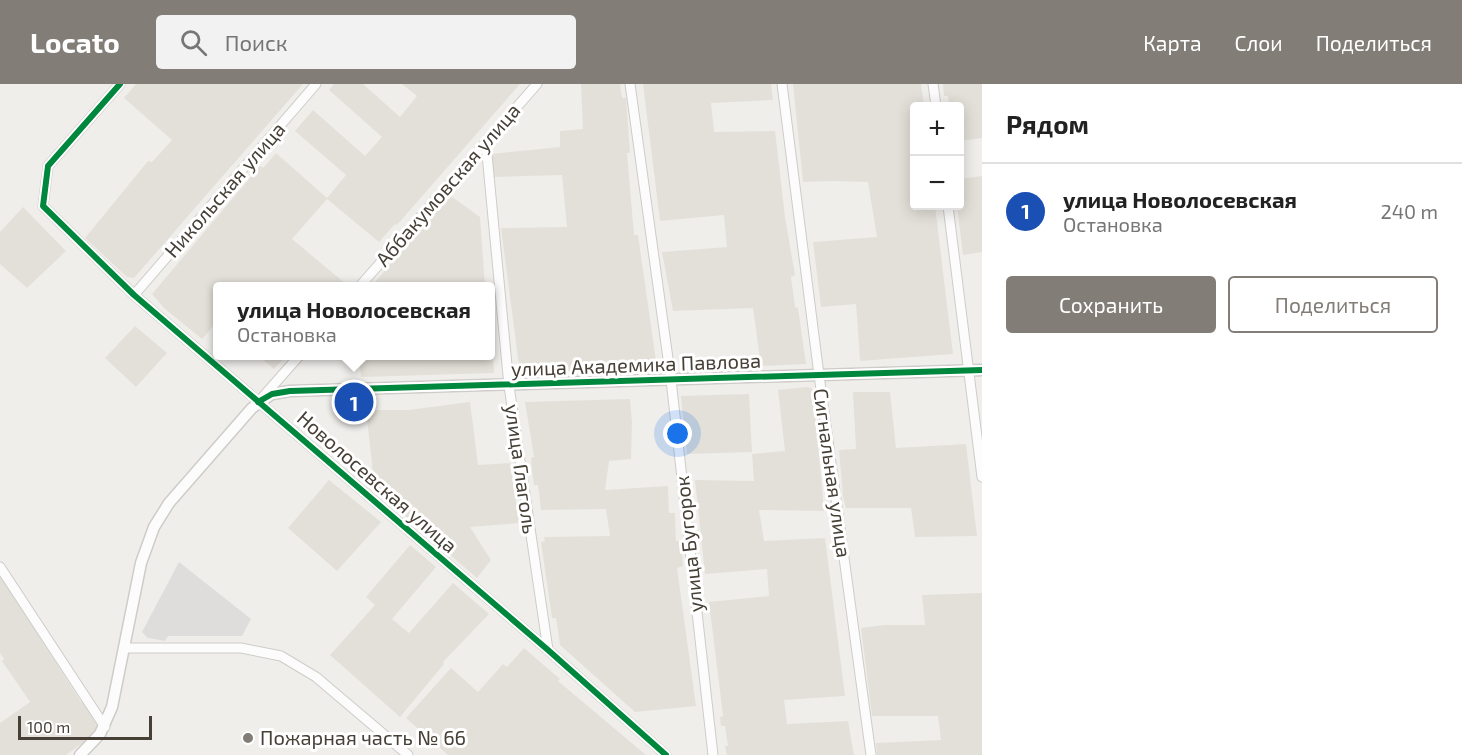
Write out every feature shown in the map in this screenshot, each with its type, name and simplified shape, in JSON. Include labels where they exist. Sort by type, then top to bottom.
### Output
[{"type":"street","name":"Новолосевская улица","points":[[120,84],[48,166],[43,206],[134,296],[548,650],[666,755]]},
{"type":"street","name":"Никольская улица","points":[[134,296],[316,84]]},
{"type":"street","name":"Аббакумовская улица","points":[[364,282],[537,84]]},
{"type":"street","name":"улица Бугорок","points":[[630,84],[671,380],[713,755]]},
{"type":"street","name":"Сигнальная улица","points":[[783,84],[819,375],[871,755]]},
{"type":"street","points":[[933,84],[935,102]]},
{"type":"street","name":"улица Глаголь","points":[[486,144],[509,386],[548,650]]},
{"type":"street","points":[[949,210],[982,477]]},
{"type":"street","points":[[80,755],[95,741],[105,727],[116,692],[141,563],[154,527],[176,495],[295,360]]},
{"type":"street","name":"улица Академика Павлова","points":[[258,402],[272,394],[290,392],[982,370]]},
{"type":"street","points":[[0,567],[105,727]]},
{"type":"street","points":[[125,648],[241,648],[281,656],[316,677],[408,755]]},
{"type":"shaded area","points":[[136,84],[303,84],[134,278],[127,277],[85,238],[148,161],[152,162],[172,140],[124,98]]},
{"type":"shaded area","points":[[334,84],[363,84],[400,117],[417,96],[402,84],[520,84],[397,225],[395,224],[379,242],[327,199],[292,239],[344,282],[213,282],[213,327],[202,339],[164,308],[152,294],[260,166],[263,168],[276,153],[327,198],[346,175],[295,131],[313,110],[365,156],[382,137],[329,90]]},
{"type":"shaded area","points":[[581,84],[620,84],[622,98],[626,98],[630,153],[627,153],[634,235],[638,235],[657,368],[520,373],[501,228],[567,227],[562,175],[494,177],[491,154],[560,147],[560,131],[583,129]]},
{"type":"shaded area","points":[[643,84],[771,84],[773,100],[711,103],[714,132],[775,131],[785,217],[795,275],[791,277],[806,364],[761,366],[753,308],[673,311],[662,252],[727,247],[724,215],[660,221]]},
{"type":"shaded area","points":[[793,84],[921,84],[923,102],[910,102],[910,210],[935,210],[953,354],[860,361],[856,304],[821,307],[813,242],[877,237],[868,182],[803,182]]},
{"type":"shaded area","points":[[943,84],[982,84],[982,138],[964,140],[964,102],[949,102],[948,96],[944,96]]},
{"type":"shaded area","points":[[982,176],[982,252],[963,255],[957,210],[964,210],[964,178]]},
{"type":"shaded area","points":[[448,194],[480,217],[485,282],[375,282]]},
{"type":"shaded area","points":[[23,207],[66,251],[27,288],[0,264],[0,232]]},
{"type":"shaded area","points":[[135,326],[167,353],[136,387],[105,358]]},
{"type":"shaded area","points":[[264,360],[282,360],[274,369]]},
{"type":"shaded area","points":[[359,360],[493,360],[494,373],[361,377]]},
{"type":"shaded area","points":[[807,387],[813,389],[824,511],[759,510],[764,541],[825,538],[845,696],[784,700],[787,724],[848,721],[854,755],[727,755],[725,726],[721,726],[720,717],[723,716],[709,602],[769,596],[767,569],[705,574],[695,480],[754,481],[752,454],[785,451],[778,390]]},
{"type":"shaded area","points":[[853,392],[890,392],[896,448],[966,444],[977,536],[915,537],[911,508],[846,508],[839,450],[856,449]]},
{"type":"shaded area","points":[[749,394],[752,452],[687,454],[681,396]]},
{"type":"shaded area","points":[[630,399],[631,459],[609,461],[605,490],[668,486],[669,513],[675,513],[676,541],[681,541],[683,566],[677,568],[696,706],[635,712],[560,645],[556,618],[552,618],[541,542],[545,541],[544,537],[610,536],[606,509],[541,510],[538,485],[534,485],[531,458],[534,457],[525,402]]},
{"type":"shaded area","points":[[470,402],[478,465],[510,463],[519,523],[470,527],[491,560],[477,578],[375,490],[366,410],[408,410]]},
{"type":"shaded area","points":[[329,480],[381,522],[337,571],[288,528]]},
{"type":"shaded area","points":[[410,545],[436,567],[392,619],[409,633],[453,583],[489,614],[443,662],[444,664],[400,717],[330,655],[375,605],[366,597]]},
{"type":"shaded area","points":[[179,562],[251,619],[242,636],[168,636],[165,641],[148,638],[142,632]]},
{"type":"shaded area","points":[[0,575],[81,702],[84,700],[98,727],[88,739],[66,755],[0,755],[0,723],[30,702],[2,661],[4,659],[0,653]]},
{"type":"shaded area","points":[[982,593],[982,755],[877,755],[876,743],[941,740],[938,716],[872,716],[861,628],[884,625],[925,625],[922,595]]},
{"type":"shaded area","points":[[524,648],[560,679],[558,681],[646,755],[448,755],[406,718],[451,668],[478,692],[503,664],[507,667]]},
{"type":"cycle path","points":[[120,84],[48,166],[43,206],[134,295],[548,650],[666,755]]},
{"type":"cycle path","points":[[258,402],[272,394],[290,391],[982,370]]},
{"type":"place","name":"улица Новолосевская","points":[[354,402]]},
{"type":"place","name":"Пожарная часть № 66","points":[[248,738]]}]
